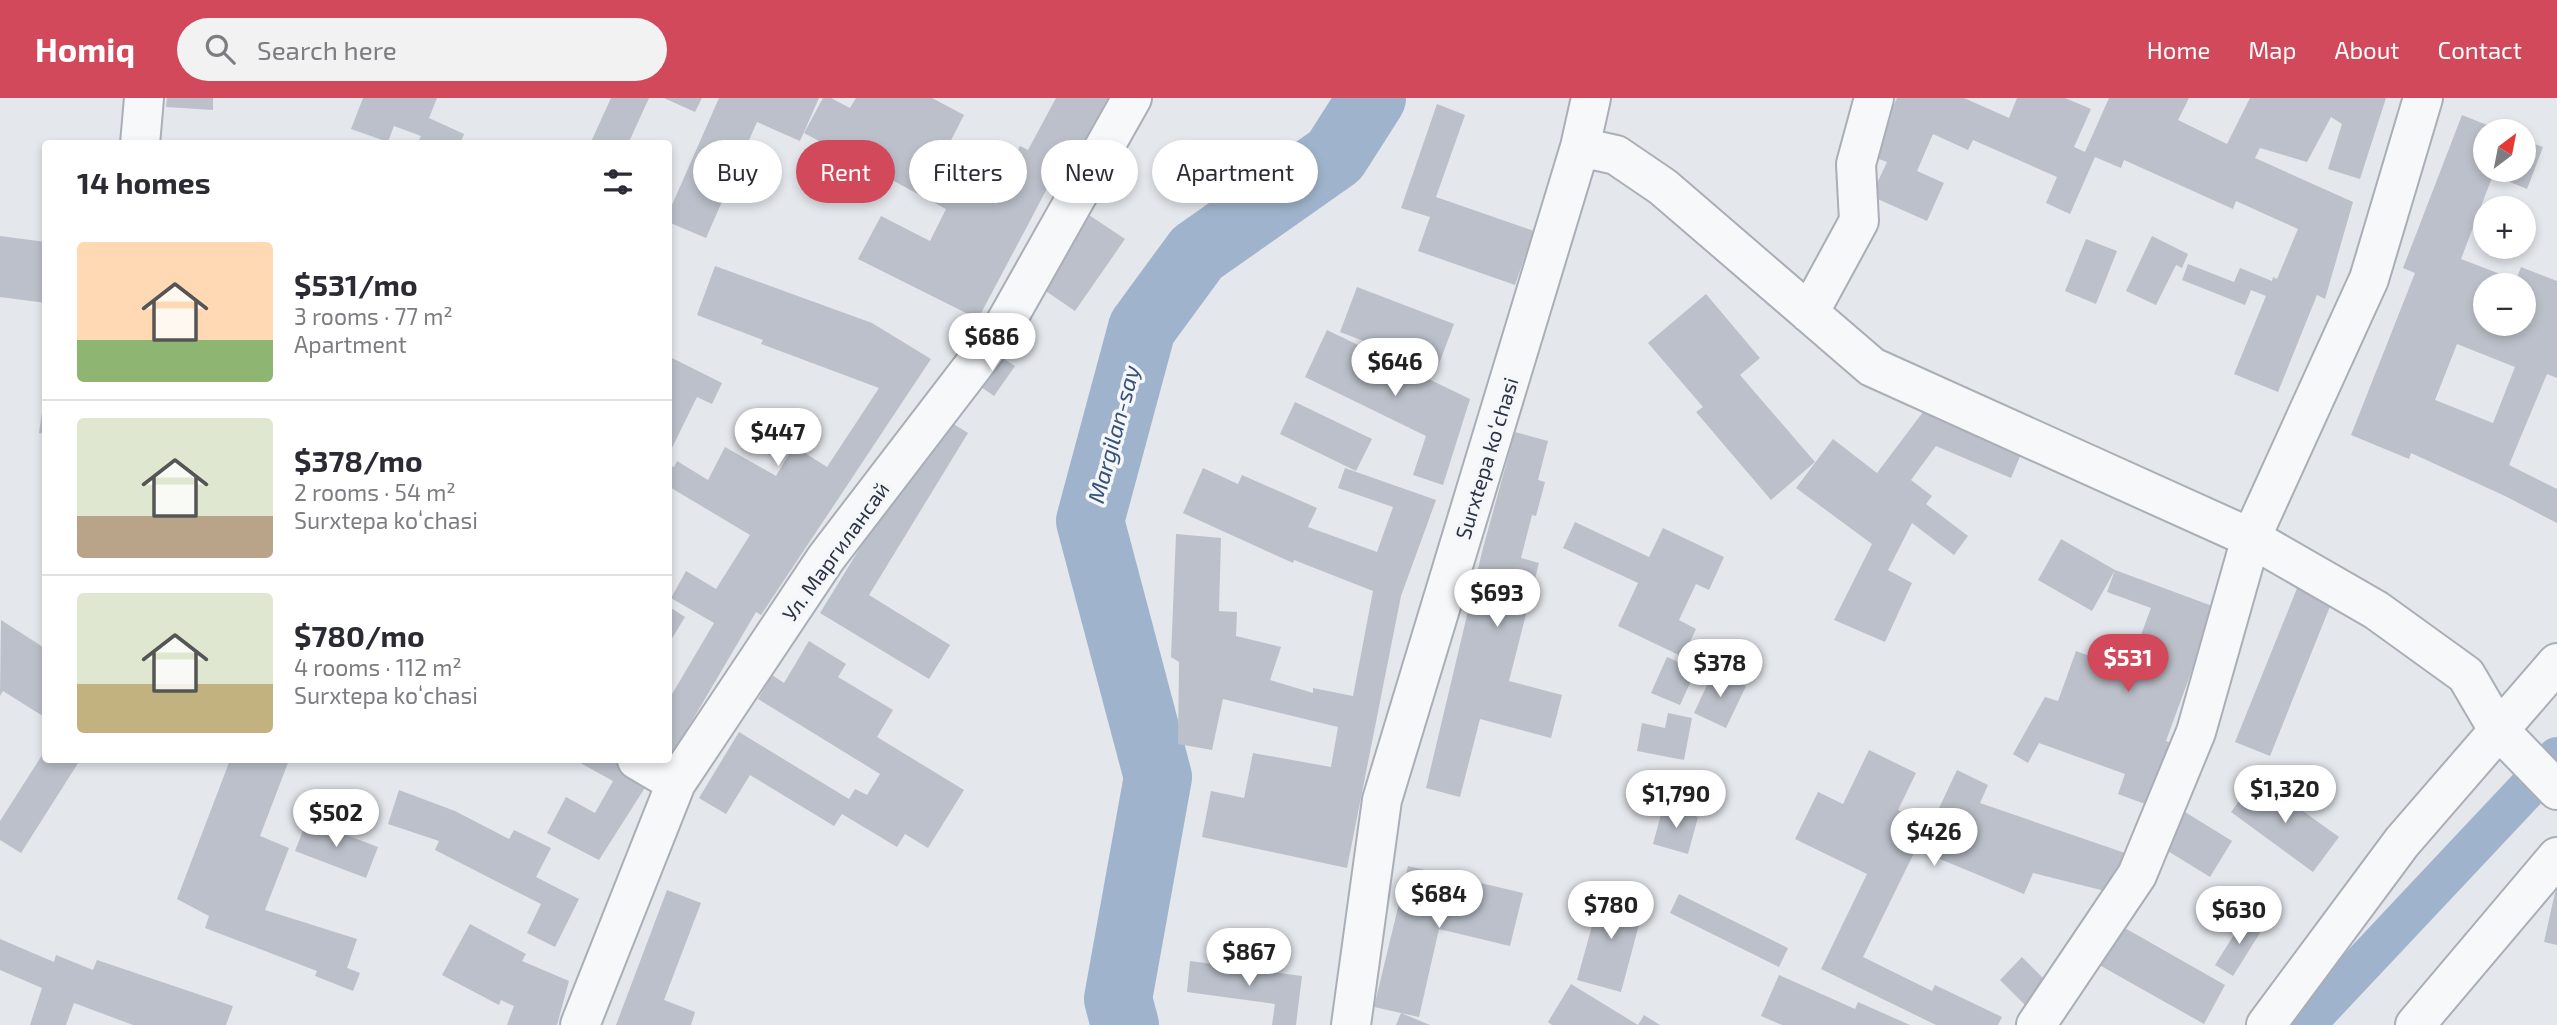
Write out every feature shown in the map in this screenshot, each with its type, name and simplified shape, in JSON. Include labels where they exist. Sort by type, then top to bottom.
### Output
[{"type":"street","points":[[140,140],[144,98]]},
{"type":"street","name":"Ул. Маргилансай","points":[[580,1025],[676,783],[826,558],[1003,327],[1132,98]]},
{"type":"street","name":"Surxtepa koʻchasi","points":[[1351,1025],[1382,800],[1580,147],[1591,98]]},
{"type":"street","points":[[1809,313],[1859,221],[1856,164],[1874,98]]},
{"type":"street","points":[[2036,1025],[2137,876],[2196,732],[2251,538],[2369,279],[2423,98]]},
{"type":"street","points":[[1580,147],[1616,155],[1663,187],[1872,367],[2251,538],[2376,610],[2466,675],[2497,728],[2557,790]]},
{"type":"street","points":[[2266,1025],[2402,842],[2497,728],[2557,663]]},
{"type":"street","points":[[642,763],[676,783]]},
{"type":"street","points":[[2415,1025],[2557,857]]},
{"type":"building","points":[[167,98],[213,98],[213,110],[166,107]]},
{"type":"building","points":[[363,98],[437,98],[429,118],[464,134],[462,140],[419,140],[421,136],[394,126],[389,140],[382,140],[351,129]]},
{"type":"building","points":[[611,98],[649,98],[630,140],[592,140]]},
{"type":"building","points":[[664,98],[702,98],[695,112]]},
{"type":"building","points":[[719,98],[819,98],[800,140],[757,122],[749,140],[701,140]]},
{"type":"building","points":[[823,98],[831,98],[850,108],[856,98],[932,98],[964,115],[951,140],[909,140],[909,189],[895,182],[895,140],[817,140],[804,133]]},
{"type":"building","points":[[1056,98],[1109,98],[1086,140],[1041,140],[1041,200],[978,319],[858,259],[881,216],[930,241],[946,209],[935,203],[1027,203],[1027,150]]},
{"type":"building","points":[[1897,98],[1964,98],[2009,118],[2017,98],[2065,98],[2091,109],[2074,147],[2085,152],[2109,98],[2189,98],[2178,120],[2227,144],[2250,98],[2386,98],[2360,179],[2328,169],[2342,124],[2331,117],[2307,162],[2260,148],[2255,158],[2353,202],[2325,299],[2317,295],[2278,392],[2234,374],[2266,296],[2251,290],[2245,305],[2182,280],[2188,264],[2234,282],[2240,268],[2272,281],[2273,277],[2277,279],[2298,229],[2236,201],[2233,209],[2124,160],[2121,168],[2095,157],[2070,214],[2046,203],[2057,177],[1973,140],[1968,150],[1933,134],[1917,171],[1944,183],[1927,221],[1871,196],[1887,162],[1871,156]]},
{"type":"building","points":[[1437,104],[1465,115],[1436,197],[1534,231],[1515,285],[1418,251],[1430,217],[1401,208]]},
{"type":"building","points":[[2462,115],[2473,119],[2473,182],[2490,182],[2485,196],[2473,196],[2473,228],[2461,259],[2498,273],[2473,273],[2473,336],[2536,336],[2536,273],[2519,273],[2521,267],[2557,281],[2557,378],[2547,374],[2509,465],[2557,489],[2557,523],[2411,453],[2409,459],[2351,435],[2415,273],[2403,268]],"holes":[[[2457,344],[2515,367],[2493,423],[2435,400]]]},
{"type":"building","points":[[2536,144],[2543,147],[2536,165]]},
{"type":"building","points":[[693,157],[693,203],[721,203],[706,238],[672,224],[672,205]]},
{"type":"building","points":[[2510,182],[2530,182],[2527,189]]},
{"type":"building","points":[[1086,213],[1125,239],[1075,311],[1037,285]]},
{"type":"building","points":[[0,236],[42,241],[42,302],[0,297]]},
{"type":"building","points":[[2152,236],[2188,254],[2182,268],[2176,265],[2156,305],[2126,291]]},
{"type":"building","points":[[2086,239],[2117,251],[2096,304],[2065,291]]},
{"type":"building","points":[[715,266],[872,323],[931,359],[761,615],[756,612],[672,755],[672,694],[714,623],[672,596],[686,571],[716,589],[750,535],[672,488],[672,466],[677,461],[708,480],[725,447],[776,476],[794,446],[827,467],[879,388],[761,344],[763,340],[697,315]]},
{"type":"building","points":[[1357,287],[1454,324],[1437,369],[1340,332]]},
{"type":"building","points":[[1706,294],[1760,358],[1740,375],[1815,462],[1771,500],[1696,412],[1703,407],[1648,343]]},
{"type":"building","points":[[1327,330],[1470,399],[1443,485],[1413,475],[1426,436],[1305,377]]},
{"type":"building","points":[[990,350],[1015,366],[994,396],[970,379]]},
{"type":"building","points":[[672,358],[722,383],[712,404],[697,397],[672,448]]},
{"type":"building","points":[[1295,402],[1372,439],[1356,471],[1280,434]]},
{"type":"building","points":[[1923,412],[2021,454],[2011,478],[1936,446],[1911,480],[1932,496],[1926,504],[1968,536],[1954,555],[1912,523],[1888,570],[1912,583],[1885,642],[1834,620],[1872,544],[1796,488],[1833,439],[1877,473]]},
{"type":"building","points":[[42,413],[42,433],[39,433]]},
{"type":"building","points":[[941,416],[968,433],[869,595],[950,645],[929,679],[820,613]]},
{"type":"building","points":[[1515,432],[1548,441],[1538,480],[1545,482],[1536,516],[1532,515],[1521,558],[1539,563],[1509,681],[1562,695],[1551,738],[1480,719],[1460,797],[1426,788],[1483,548]]},
{"type":"building","points":[[1203,468],[1238,484],[1242,475],[1317,508],[1308,527],[1377,552],[1393,507],[1338,488],[1345,468],[1436,500],[1401,596],[1347,868],[1202,837],[1211,791],[1244,798],[1253,753],[1331,767],[1338,727],[1223,699],[1212,750],[1178,744],[1179,662],[1171,657],[1176,534],[1221,538],[1219,611],[1237,612],[1236,636],[1281,647],[1270,680],[1313,693],[1313,688],[1353,696],[1373,591],[1294,560],[1293,563],[1183,513]]},
{"type":"building","points":[[1575,522],[1649,557],[1663,528],[1724,557],[1709,590],[1696,584],[1679,620],[1696,629],[1683,657],[1618,626],[1638,583],[1563,548]]},
{"type":"building","points":[[2061,539],[2115,570],[2092,611],[2038,580]]},
{"type":"building","points":[[2115,570],[2215,607],[2166,741],[2176,745],[2153,807],[2118,794],[2125,774],[2039,743],[2028,763],[2013,754],[2045,697],[2058,701],[2076,651],[2128,670],[2151,608],[2107,592]]},
{"type":"building","points":[[2300,581],[2335,594],[2270,756],[2235,742]]},
{"type":"building","points":[[672,609],[685,617],[672,638]]},
{"type":"building","points":[[1,620],[42,646],[42,715],[3,691],[0,696]]},
{"type":"building","points":[[809,641],[846,664],[838,677],[893,710],[877,737],[964,790],[928,848],[905,834],[897,847],[842,814],[834,826],[750,775],[726,814],[699,798],[739,732],[849,799],[855,789],[867,795],[880,774],[758,699],[772,675],[784,683]]},
{"type":"building","points":[[1667,657],[1696,670],[1680,705],[1651,693]]},
{"type":"building","points":[[1714,670],[1746,686],[1726,728],[1694,713]]},
{"type":"building","points":[[1668,713],[1692,718],[1684,760],[1637,751],[1642,723],[1665,728]]},
{"type":"building","points":[[1869,750],[1916,773],[1898,810],[1931,825],[1957,770],[1988,785],[1980,803],[2128,854],[2113,893],[2033,873],[2024,894],[1916,849],[1863,957],[1932,991],[1935,985],[2002,1017],[1998,1025],[1936,1025],[1821,969],[1867,874],[1795,839],[1818,792],[1843,804]]},
{"type":"building","points":[[42,755],[42,763],[78,763],[21,853],[0,840],[0,821]]},
{"type":"building","points":[[229,763],[288,763],[260,836],[289,848],[265,910],[357,939],[347,968],[360,973],[353,991],[315,976],[317,971],[205,928],[209,916],[177,899]]},
{"type":"building","points":[[580,763],[629,763],[653,775],[599,860],[547,833],[566,797],[595,813],[613,781]]},
{"type":"building","points":[[2256,777],[2339,837],[2313,872],[2231,812]]},
{"type":"building","points":[[399,790],[455,811],[509,839],[514,830],[551,848],[536,877],[579,899],[555,947],[527,933],[541,904],[435,850],[439,841],[388,824]]},
{"type":"building","points":[[1663,807],[1698,817],[1688,854],[1653,844]]},
{"type":"building","points":[[2185,812],[2232,841],[2210,877],[2163,848]]},
{"type":"building","points":[[307,820],[378,847],[366,878],[295,851]]},
{"type":"building","points":[[1408,866],[1523,893],[1510,946],[1439,929],[1419,1017],[1374,1007]]},
{"type":"building","points":[[2557,888],[2557,945],[2544,942]]},
{"type":"building","points":[[667,890],[701,903],[664,1000],[695,1012],[691,1025],[616,1025]]},
{"type":"building","points":[[1602,890],[1645,902],[1621,992],[1577,980]]},
{"type":"building","points":[[1679,894],[1788,948],[1779,967],[1670,913]]},
{"type":"building","points":[[2245,917],[2263,928],[2233,976],[2215,965]]},
{"type":"building","points":[[2116,923],[2225,985],[2204,1024],[2094,962]]},
{"type":"building","points":[[470,924],[526,954],[522,961],[569,981],[557,1025],[507,1025],[514,1006],[501,1000],[499,1005],[442,975]]},
{"type":"building","points":[[0,939],[54,962],[56,955],[93,970],[97,960],[233,1006],[226,1025],[133,1025],[74,1003],[66,1025],[30,1025],[42,988],[0,970]]},
{"type":"building","points":[[2022,957],[2048,983],[2025,1005],[2000,980]]},
{"type":"building","points":[[1190,961],[1302,976],[1296,1025],[1272,1025],[1275,1004],[1187,992]]},
{"type":"building","points":[[1779,975],[1855,1009],[1858,1002],[1910,1025],[1782,1025],[1761,1016]]},
{"type":"building","points":[[1571,984],[1638,1025],[1552,1025],[1548,1022]]},
{"type":"building","points":[[1401,1013],[1430,1025],[1396,1025]]},
{"type":"building","points":[[1644,1015],[1660,1025],[1638,1025]]},
{"type":"waterway","name":"Margilan-say","points":[[1125,1025],[1118,999],[1158,777],[1090,521],[1142,328],[1197,253],[1335,156],[1372,98]]},
{"type":"waterway","points":[[2305,1025],[2557,757]]}]
